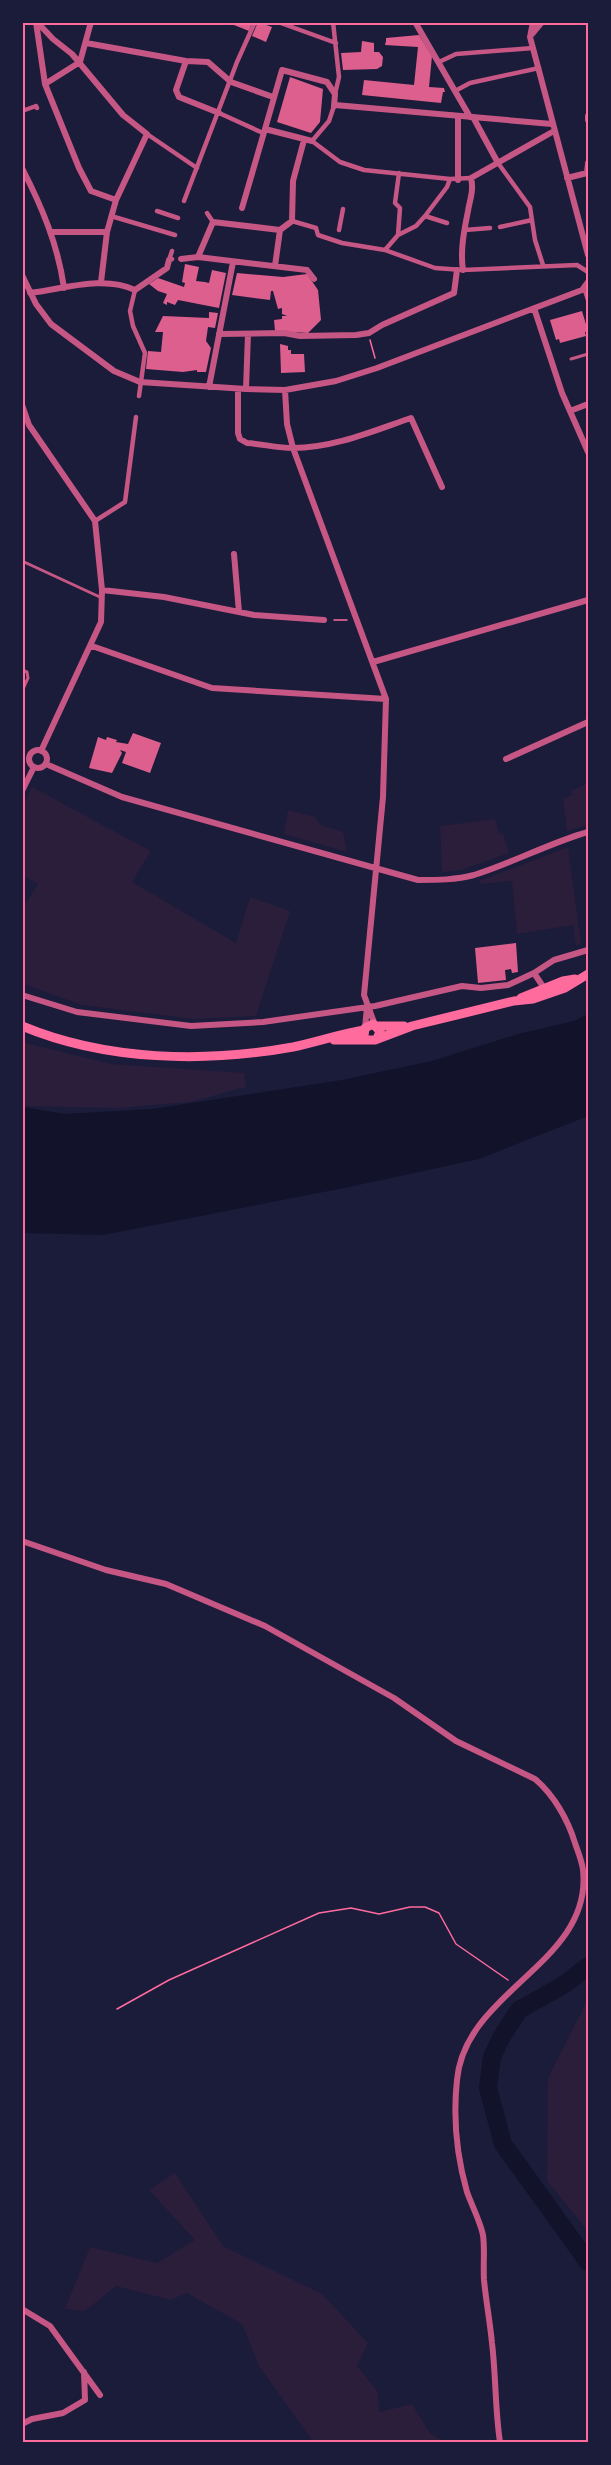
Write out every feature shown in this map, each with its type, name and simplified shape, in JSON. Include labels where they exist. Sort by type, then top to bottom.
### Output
[{"type":"main road","points":[[514,1001],[544,988],[585,976]]},
{"type":"main road","points":[[22,1026],[78,1044],[127,1052],[183,1056],[250,1053],[412,1026],[514,1001],[533,999],[565,988],[585,976]]},
{"type":"main road","points":[[368,1034],[371,1024],[412,1026]]},
{"type":"main road","points":[[368,1034],[380,1034],[376,1026]]},
{"type":"street","points":[[37,22],[80,62],[123,115],[197,168]]},
{"type":"street","points":[[37,22],[45,84],[79,168],[91,191],[116,200]]},
{"type":"street","points":[[45,84],[80,62],[91,22]]},
{"type":"street","points":[[184,201],[255,22]]},
{"type":"street","points":[[278,22],[336,43]]},
{"type":"street","points":[[312,141],[329,120],[335,106],[339,77],[333,22]]},
{"type":"street","points":[[415,22],[498,163],[530,207],[535,240],[543,265]]},
{"type":"street","points":[[533,22],[530,37],[588,255]]},
{"type":"street","points":[[530,37],[542,22]]},
{"type":"street","points":[[86,43],[186,61],[208,62],[231,82],[273,97]]},
{"type":"street","points":[[439,63],[456,54],[533,48]]},
{"type":"street","points":[[186,61],[176,90],[179,97],[264,131],[312,141],[340,162],[364,170],[458,180],[471,178],[553,128]]},
{"type":"street","points":[[455,91],[470,83],[539,68]]},
{"type":"street","points":[[242,208],[282,69],[327,82],[335,94]]},
{"type":"street","points":[[22,111],[36,106],[36,108]]},
{"type":"street","points":[[335,106],[472,117],[553,128]]},
{"type":"street","points":[[458,116],[458,180]]},
{"type":"street","points":[[101,282],[111,216],[116,200],[147,134]]},
{"type":"street","points":[[292,221],[293,181],[304,140]]},
{"type":"street","points":[[567,178],[587,173],[588,163]]},
{"type":"street","points":[[22,168],[43,209],[61,267],[64,288]]},
{"type":"street","points":[[398,235],[400,208],[395,203],[399,173]]},
{"type":"street","points":[[219,333],[284,333],[308,336],[369,333],[454,293],[474,188],[471,178]]},
{"type":"street","points":[[385,250],[398,235],[416,226],[447,187],[450,179]]},
{"type":"street","points":[[339,230],[343,209]]},
{"type":"street","points":[[157,211],[178,218]]},
{"type":"street","points":[[207,213],[213,222]]},
{"type":"street","points":[[111,216],[175,235]]},
{"type":"street","points":[[425,216],[447,223]]},
{"type":"street","points":[[500,226],[532,220]]},
{"type":"street","points":[[275,266],[280,230],[292,221]]},
{"type":"street","points":[[292,221],[316,228],[318,235],[342,243],[385,250],[426,266],[460,270],[577,265],[588,272]]},
{"type":"street","points":[[213,222],[237,223],[280,230]]},
{"type":"street","points":[[198,257],[213,222]]},
{"type":"street","points":[[465,230],[489,228]]},
{"type":"street","points":[[51,232],[107,232]]},
{"type":"street","points":[[139,396],[145,353],[133,326],[130,311],[135,290],[167,268],[171,259],[171,251]]},
{"type":"street","points":[[180,259],[198,257],[307,270],[314,279]]},
{"type":"street","points":[[209,387],[233,262]]},
{"type":"street","points":[[22,274],[27,289],[51,324],[114,371],[140,382],[285,390],[336,381],[377,368],[534,308],[583,288],[588,282]]},
{"type":"street","points":[[27,289],[64,288],[101,282],[126,286],[135,290]]},
{"type":"street","points":[[534,308],[554,370],[588,452]]},
{"type":"street","points":[[246,389],[248,334]]},
{"type":"street","points":[[238,389],[238,433],[240,439],[247,443],[293,448],[321,445],[351,438],[411,417],[441,487]]},
{"type":"street","points":[[285,390],[287,424],[293,448],[386,699],[383,797],[364,995],[376,1026]]},
{"type":"street","points":[[570,411],[588,404]]},
{"type":"street","points":[[22,405],[26,426],[95,521],[102,590],[101,621],[92,646],[41,751]]},
{"type":"street","points":[[95,521],[125,502],[136,417]]},
{"type":"street","points":[[234,554],[239,612]]},
{"type":"street","points":[[102,590],[164,597],[239,612],[324,620]]},
{"type":"street","points":[[373,662],[588,600]]},
{"type":"street","points":[[92,646],[212,688],[386,699]]},
{"type":"street","points":[[506,759],[588,722]]},
{"type":"street","points":[[22,749],[30,756]]},
{"type":"street","points":[[41,751],[46,755],[46,764],[39,768],[34,767],[29,761],[30,756],[33,752],[41,751]]},
{"type":"street","points":[[46,764],[122,796],[418,880],[448,880],[474,875],[563,839],[588,832]]},
{"type":"street","points":[[22,791],[34,767]]},
{"type":"street","points":[[22,995],[77,1012],[191,1026],[263,1022],[368,1006],[462,986],[481,988],[508,985],[534,973],[554,960],[588,950]]},
{"type":"street","points":[[534,973],[544,988]]},
{"type":"street","points":[[368,1006],[368,1034]]},
{"type":"street","points":[[22,1541],[95,1566],[173,1587],[265,1626],[394,1698],[456,1741],[479,1754],[526,1774],[542,1785],[563,1815],[574,1838],[582,1867],[582,1895],[570,1926],[558,1944],[484,2017],[461,2057],[457,2078],[457,2139],[466,2187],[483,2233],[484,2283],[492,2343],[500,2442]]},
{"type":"street","points":[[22,2309],[50,2326],[100,2395]]},
{"type":"street","points":[[22,2424],[63,2413],[86,2400],[84,2371]]},
{"type":"lane","points":[[583,288],[588,302]]},
{"type":"lane","points":[[571,359],[588,354]]},
{"type":"lane","points":[[22,561],[102,598]]},
{"type":"lane","points":[[22,670],[27,672],[28,678],[22,691]]},
{"type":"path","points":[[369,333],[377,368]]},
{"type":"path","points":[[324,620],[357,620]]},
{"type":"path","points":[[117,2009],[169,1980],[319,1913],[336,1909],[351,1908],[379,1914],[410,1907],[425,1907],[439,1913],[456,1944],[507,1980],[521,1982]]},
{"type":"shaded area","points":[[588,783],[588,825],[567,831],[563,799],[572,795],[571,791]]},
{"type":"shaded area","points":[[32,787],[151,851],[132,882],[236,943],[250,897],[290,911],[256,1016],[193,1019],[82,1005],[23,984],[23,907],[38,884],[23,875],[23,806]]},
{"type":"shaded area","points":[[288,810],[315,817],[321,825],[343,832],[347,852],[284,834]]},
{"type":"shaded area","points":[[495,819],[499,834],[503,833],[509,853],[461,870],[442,872],[440,826]]},
{"type":"shaded area","points":[[568,847],[581,943],[576,946],[573,925],[517,934],[512,881],[480,884],[479,881]]},
{"type":"shaded area","points":[[588,1014],[588,1116],[479,1159],[103,1235],[23,1233],[23,1107],[64,1114],[152,1109],[342,1080],[432,1061],[518,1034],[574,1021]]},
{"type":"shaded area","points":[[22,1042],[111,1064],[244,1073],[246,1087],[190,1102],[118,1108],[23,1106]]},
{"type":"shaded area","points":[[588,1999],[588,2231],[547,2181],[548,2078]]},
{"type":"shaded area","points":[[175,2173],[223,2246],[322,2294],[368,2343],[357,2366],[378,2392],[379,2412],[412,2404],[430,2433],[445,2442],[318,2442],[312,2440],[259,2366],[242,2324],[187,2293],[171,2300],[116,2286],[85,2311],[65,2309],[90,2247],[157,2263],[195,2240],[149,2190]]},
{"type":"building","points":[[235,22],[252,22],[249,31],[234,25]]},
{"type":"building","points":[[258,22],[272,27],[266,42],[252,36]]},
{"type":"building","points":[[419,35],[432,56],[429,87],[444,88],[441,103],[362,95],[364,80],[414,85],[418,47],[385,45],[386,38]]},
{"type":"building","points":[[362,41],[374,43],[374,52],[379,52],[383,57],[382,66],[377,69],[343,70],[341,53],[361,52]]},
{"type":"building","points":[[290,77],[323,89],[320,122],[311,133],[277,122]]},
{"type":"building","points":[[185,264],[199,267],[196,281],[209,283],[212,270],[226,273],[219,308],[178,300],[175,305],[163,303],[167,294],[149,284],[158,278],[184,287],[185,283],[182,282]]},
{"type":"building","points":[[237,273],[283,277],[307,274],[318,290],[321,320],[308,333],[275,331],[274,320],[287,316],[282,314],[282,308],[278,309],[273,291],[271,291],[270,300],[232,295]]},
{"type":"building","points":[[582,311],[588,331],[585,332],[586,336],[560,343],[559,339],[556,340],[550,320]]},
{"type":"building","points":[[209,312],[218,313],[215,328],[208,327],[206,341],[211,348],[206,372],[146,369],[148,351],[161,352],[163,332],[155,332],[163,316],[209,318]]},
{"type":"building","points":[[280,344],[288,346],[291,354],[304,354],[305,372],[281,373]]},
{"type":"building","points":[[133,733],[161,743],[150,773],[122,763],[126,752],[120,750],[122,753],[112,773],[89,768],[98,737],[106,740],[107,737],[117,740],[116,742],[128,744]]},
{"type":"building","points":[[516,943],[518,972],[512,973],[511,969],[505,970],[506,980],[478,983],[475,948]]},
{"type":"waterway","points":[[588,1966],[565,1984],[519,2010],[492,2057],[488,2088],[503,2144],[588,2262]]}]
